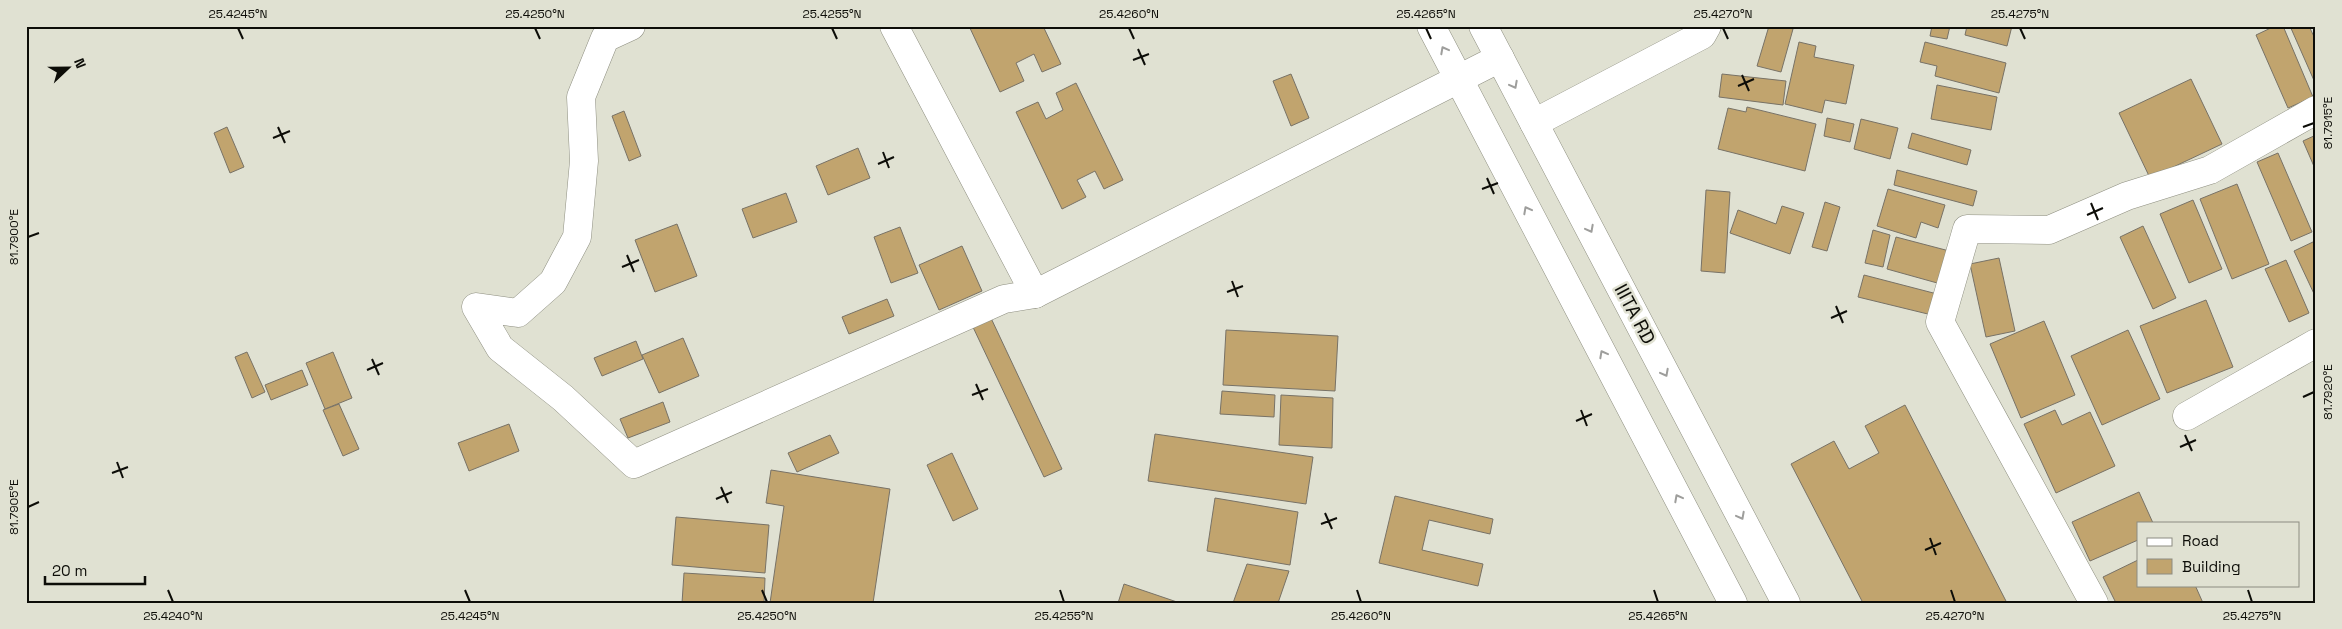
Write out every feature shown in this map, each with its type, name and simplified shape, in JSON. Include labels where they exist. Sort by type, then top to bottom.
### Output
[{"type":"street","points":[[631,26],[602,32],[581,97],[584,160],[577,237],[552,282],[518,313],[476,307],[500,348],[563,398],[634,464],[1004,299],[1035,294],[1500,58]]},
{"type":"street","points":[[894,26],[1035,294]]},
{"type":"street","points":[[1431,26],[1733,603]]},
{"type":"street","name":"IIITA RD","points":[[1483,26],[1786,603]]},
{"type":"street","points":[[1534,123],[1702,35],[1707,26]]},
{"type":"street","points":[[2094,603],[1940,322],[1967,230],[2049,230],[2127,196],[2210,170],[2316,110]]},
{"type":"street","points":[[2187,416],[2316,343]]},
{"type":"building","points":[[969,26],[1043,26],[1061,64],[1042,72],[1034,54],[1016,63],[1024,81],[1000,92]]},
{"type":"building","points":[[1769,26],[1783,26],[1793,29],[1781,72],[1757,66]]},
{"type":"building","points":[[1932,26],[1950,26],[1947,39],[1930,36]]},
{"type":"building","points":[[1967,26],[2012,26],[2007,46],[1965,35]]},
{"type":"building","points":[[2275,26],[2283,26],[2313,97],[2288,108],[2256,35]]},
{"type":"building","points":[[2290,26],[2309,26],[2316,41],[2316,85]]},
{"type":"building","points":[[1799,42],[1816,46],[1814,57],[1854,65],[1846,104],[1825,100],[1822,113],[1785,104]]},
{"type":"building","points":[[1925,42],[2006,63],[1999,93],[1935,76],[1937,66],[1920,62]]},
{"type":"building","points":[[1291,74],[1309,118],[1291,126],[1273,81]]},
{"type":"building","points":[[1722,74],[1786,81],[1783,105],[1719,97]]},
{"type":"building","points":[[2191,79],[2222,144],[2150,178],[2119,113]]},
{"type":"building","points":[[1076,83],[1123,180],[1104,189],[1095,171],[1077,180],[1086,197],[1062,209],[1016,112],[1038,102],[1046,119],[1063,110],[1056,93]]},
{"type":"building","points":[[1937,85],[1997,97],[1991,130],[1931,119]]},
{"type":"building","points":[[1747,107],[1816,124],[1805,171],[1718,149],[1728,108],[1746,112]]},
{"type":"building","points":[[624,111],[641,156],[629,161],[612,116]]},
{"type":"building","points":[[1827,118],[1854,124],[1850,142],[1824,136]]},
{"type":"building","points":[[1861,119],[1898,128],[1890,159],[1854,149]]},
{"type":"building","points":[[227,127],[244,167],[230,173],[214,133]]},
{"type":"building","points":[[1912,133],[1971,150],[1967,165],[1908,148]]},
{"type":"building","points":[[2316,135],[2316,171],[2303,141]]},
{"type":"building","points":[[858,148],[870,178],[828,195],[816,166]]},
{"type":"building","points":[[2278,153],[2312,232],[2291,241],[2257,162]]},
{"type":"building","points":[[1897,170],[1977,191],[1973,206],[1894,185]]},
{"type":"building","points":[[2237,184],[2269,264],[2232,279],[2200,199]]},
{"type":"building","points":[[1888,189],[1945,205],[1938,228],[1921,222],[1916,238],[1877,226]]},
{"type":"building","points":[[1706,190],[1730,192],[1725,273],[1701,271]]},
{"type":"building","points":[[786,193],[797,222],[753,238],[742,209]]},
{"type":"building","points":[[2193,200],[2222,269],[2189,283],[2160,214]]},
{"type":"building","points":[[1825,202],[1840,207],[1827,251],[1812,247]]},
{"type":"building","points":[[1782,206],[1804,213],[1790,254],[1730,233],[1738,210],[1776,224]]},
{"type":"building","points":[[677,224],[697,276],[655,292],[635,240]]},
{"type":"building","points":[[2143,226],[2176,298],[2153,309],[2120,237]]},
{"type":"building","points":[[900,227],[918,273],[891,283],[874,237]]},
{"type":"building","points":[[1873,230],[1890,235],[1883,267],[1865,263]]},
{"type":"building","points":[[1896,237],[1957,253],[1948,286],[1887,269]]},
{"type":"building","points":[[2315,241],[2316,244],[2316,298],[2294,251]]},
{"type":"building","points":[[962,246],[982,291],[939,310],[919,265]]},
{"type":"building","points":[[1999,258],[2015,331],[1986,337],[1970,264]]},
{"type":"building","points":[[2286,260],[2309,313],[2289,322],[2265,269]]},
{"type":"building","points":[[1864,275],[1941,295],[1936,316],[1858,297]]},
{"type":"building","points":[[887,299],[894,316],[849,334],[842,317]]},
{"type":"building","points":[[2206,300],[2233,367],[2167,393],[2140,326]]},
{"type":"building","points":[[990,316],[1062,469],[1044,477],[972,325]]},
{"type":"building","points":[[2044,321],[2075,395],[2021,418],[1990,344]]},
{"type":"building","points":[[1226,330],[1338,336],[1335,391],[1223,385]]},
{"type":"building","points":[[2128,330],[2160,399],[2102,425],[2071,356]]},
{"type":"building","points":[[683,338],[699,376],[659,393],[642,355]]},
{"type":"building","points":[[636,341],[643,359],[602,376],[594,358]]},
{"type":"building","points":[[247,352],[265,392],[252,398],[235,357]]},
{"type":"building","points":[[333,352],[352,398],[325,409],[306,363]]},
{"type":"building","points":[[302,370],[308,385],[271,400],[265,385]]},
{"type":"building","points":[[1222,391],[1275,395],[1274,417],[1220,414]]},
{"type":"building","points":[[1281,395],[1333,398],[1332,448],[1279,445]]},
{"type":"building","points":[[663,402],[670,422],[628,438],[620,419]]},
{"type":"building","points":[[339,404],[359,449],[343,456],[323,410]]},
{"type":"building","points":[[1905,405],[2007,603],[1863,603],[1791,464],[1834,441],[1849,469],[1879,453],[1865,426]]},
{"type":"building","points":[[2055,410],[2062,425],[2090,412],[2115,466],[2056,493],[2024,424]]},
{"type":"building","points":[[509,424],[519,451],[469,471],[458,443]]},
{"type":"building","points":[[1155,434],[1313,457],[1306,504],[1148,481]]},
{"type":"building","points":[[830,435],[839,453],[797,472],[788,453]]},
{"type":"building","points":[[952,453],[978,509],[953,521],[927,465]]},
{"type":"building","points":[[771,470],[890,489],[873,603],[770,603],[784,506],[766,503]]},
{"type":"building","points":[[2139,492],[2153,522],[2137,522],[2137,540],[2090,561],[2072,522]]},
{"type":"building","points":[[1395,496],[1493,519],[1490,534],[1429,520],[1422,550],[1483,564],[1478,586],[1379,563]]},
{"type":"building","points":[[1215,498],[1298,512],[1290,565],[1207,551]]},
{"type":"building","points":[[676,517],[769,525],[765,573],[672,565]]},
{"type":"building","points":[[2137,560],[2137,586],[2195,586],[2203,603],[2116,603],[2103,577]]},
{"type":"building","points":[[1247,564],[1289,571],[1278,603],[1233,603]]},
{"type":"building","points":[[684,573],[765,578],[764,603],[682,603]]},
{"type":"building","points":[[1124,584],[1180,603],[1118,603]]}]
